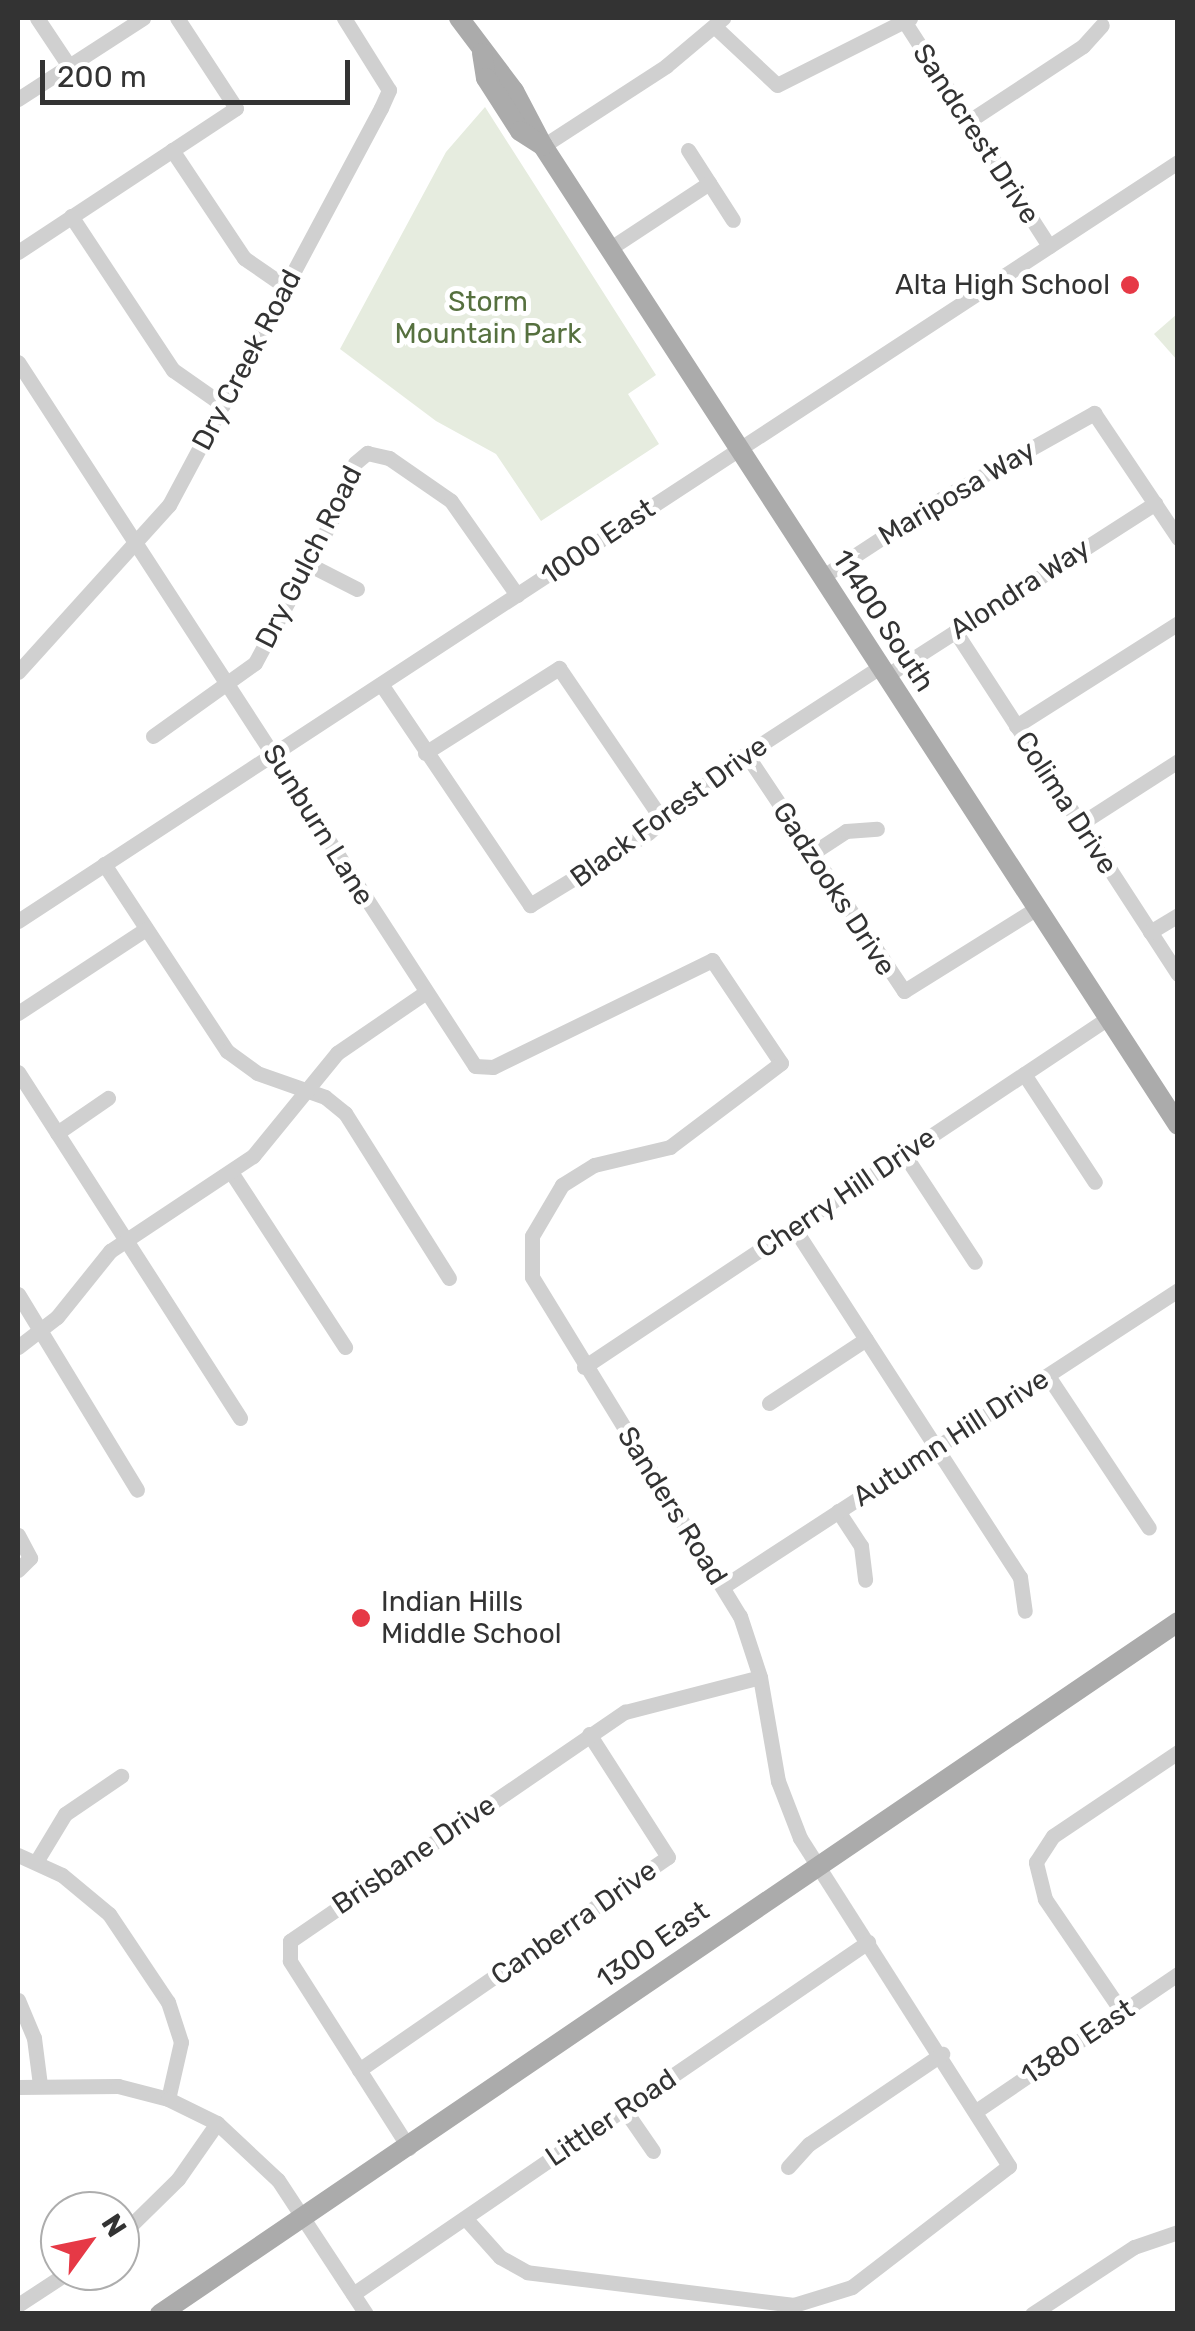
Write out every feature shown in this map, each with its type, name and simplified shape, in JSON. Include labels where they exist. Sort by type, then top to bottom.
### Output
[{"type":"main road","name":"11400 South","points":[[459,18],[514,91],[543,146],[609,249],[1178,1124]]},
{"type":"main road","name":"1300 East","points":[[160,2314],[1178,1622]]},
{"type":"street","points":[[37,18],[68,66]]},
{"type":"street","points":[[18,99],[143,18]]},
{"type":"street","points":[[18,252],[236,108],[177,18]]},
{"type":"street","name":"Dry Creek Road","points":[[18,672],[136,544],[179,488],[389,90],[344,18]]},
{"type":"street","points":[[543,146],[719,22],[777,85],[907,19]]},
{"type":"street","name":"Sandcrest Drive","points":[[907,19],[1050,246]]},
{"type":"street","points":[[969,122],[1083,46],[1102,24]]},
{"type":"street","points":[[172,150],[244,258],[286,287]]},
{"type":"street","points":[[688,150],[733,220]]},
{"type":"street","name":"1000 East","points":[[18,921],[1178,162]]},
{"type":"street","points":[[609,249],[710,183]]},
{"type":"street","points":[[71,216],[173,370],[223,405]]},
{"type":"street","name":"Sunburn Lane","points":[[18,362],[474,1066],[487,1070],[712,960]]},
{"type":"street","name":"Mariposa Way","points":[[822,578],[941,499],[1094,413],[1155,503]]},
{"type":"street","name":"Dry Gulch Road","points":[[153,736],[228,686],[255,662],[308,564],[355,463],[379,454],[450,501],[517,595]]},
{"type":"street","points":[[1155,503],[1178,538]]},
{"type":"street","name":"Alondra Way","points":[[883,671],[955,632],[1155,503]]},
{"type":"street","points":[[308,564],[357,590]]},
{"type":"street","points":[[1016,726],[1178,623]]},
{"type":"street","name":"Colima Drive","points":[[955,632],[1178,974]]},
{"type":"street","points":[[425,753],[559,668],[663,821]]},
{"type":"street","name":"Black Forest Drive","points":[[381,684],[530,905],[663,821],[746,754],[883,671]]},
{"type":"street","name":"Gadzooks Drive","points":[[746,754],[904,991],[1037,908]]},
{"type":"street","points":[[1080,824],[1178,762]]},
{"type":"street","points":[[810,854],[846,831],[877,829]]},
{"type":"street","points":[[104,864],[228,1051],[257,1074],[306,1090],[345,1113],[449,1278]]},
{"type":"street","points":[[1150,932],[1178,915]]},
{"type":"street","points":[[18,1013],[146,929]]},
{"type":"street","name":"Sanders Road","points":[[465,2218],[500,2257],[527,2272],[794,2305],[852,2287],[1009,2166],[979,2110],[817,1866],[778,1781],[760,1677],[724,1586],[532,1278],[532,1236],[549,1199],[594,1165],[670,1148],[781,1063],[712,960]]},
{"type":"street","points":[[18,1347],[39,1334],[95,1266],[127,1240],[231,1172],[270,1140],[336,1053],[426,992]]},
{"type":"street","name":"Cherry Hill Drive","points":[[584,1367],[1108,1018]]},
{"type":"street","points":[[18,1072],[240,1418]]},
{"type":"street","points":[[1024,1074],[1095,1182]]},
{"type":"street","points":[[57,1132],[108,1098]]},
{"type":"street","points":[[904,1154],[975,1262]]},
{"type":"street","points":[[231,1172],[345,1347]]},
{"type":"street","points":[[794,1228],[1020,1578],[1025,1611]]},
{"type":"street","points":[[18,1294],[137,1490]]},
{"type":"street","name":"Autumn Hill Drive","points":[[724,1586],[936,1446],[1175,1299]]},
{"type":"street","points":[[770,1402],[866,1339]]},
{"type":"street","points":[[1048,1376],[1150,1528]]},
{"type":"street","points":[[838,1511],[861,1546],[865,1580]]},
{"type":"street","points":[[18,1535],[24,1564]]},
{"type":"street","name":"Brisbane Drive","points":[[409,2148],[290,1962],[290,1940],[589,1734],[646,1702],[760,1677]]},
{"type":"street","name":"Canberra Drive","points":[[359,2070],[668,1857],[589,1734]]},
{"type":"street","points":[[1122,2012],[1044,1899],[1035,1872],[1040,1852],[1053,1836],[1178,1752]]},
{"type":"street","points":[[36,1862],[65,1814],[121,1776]]},
{"type":"street","points":[[18,1856],[36,1862],[109,1914],[175,2014],[181,2059],[168,2099]]},
{"type":"street","name":"Littler Road","points":[[353,2294],[868,1942]]},
{"type":"street","name":"1380 East","points":[[979,2110],[1178,1974]]},
{"type":"street","points":[[18,2000],[34,2038],[40,2085]]},
{"type":"street","points":[[788,2167],[809,2144],[942,2054]]},
{"type":"street","points":[[18,2087],[118,2086],[168,2099],[217,2123],[257,2155],[366,2314]]},
{"type":"street","points":[[624,2109],[654,2151]]},
{"type":"street","points":[[140,2216],[178,2179],[217,2123]]},
{"type":"street","points":[[1032,2314],[1134,2247],[1178,2232]]},
{"type":"street","points":[[18,2305],[40,2291]]},
{"type":"green space","name":"Storm Mountain Park","points":[[485,107],[656,375],[628,394],[659,444],[541,521],[496,454],[436,421],[340,349],[446,152]]},
{"type":"green space","points":[[1177,314],[1177,360],[1154,334]]},
{"type":"place","name":"Alta High School","points":[[1130,285]]},
{"type":"place","name":"Indian Hills Middle School","points":[[361,1618]]}]
